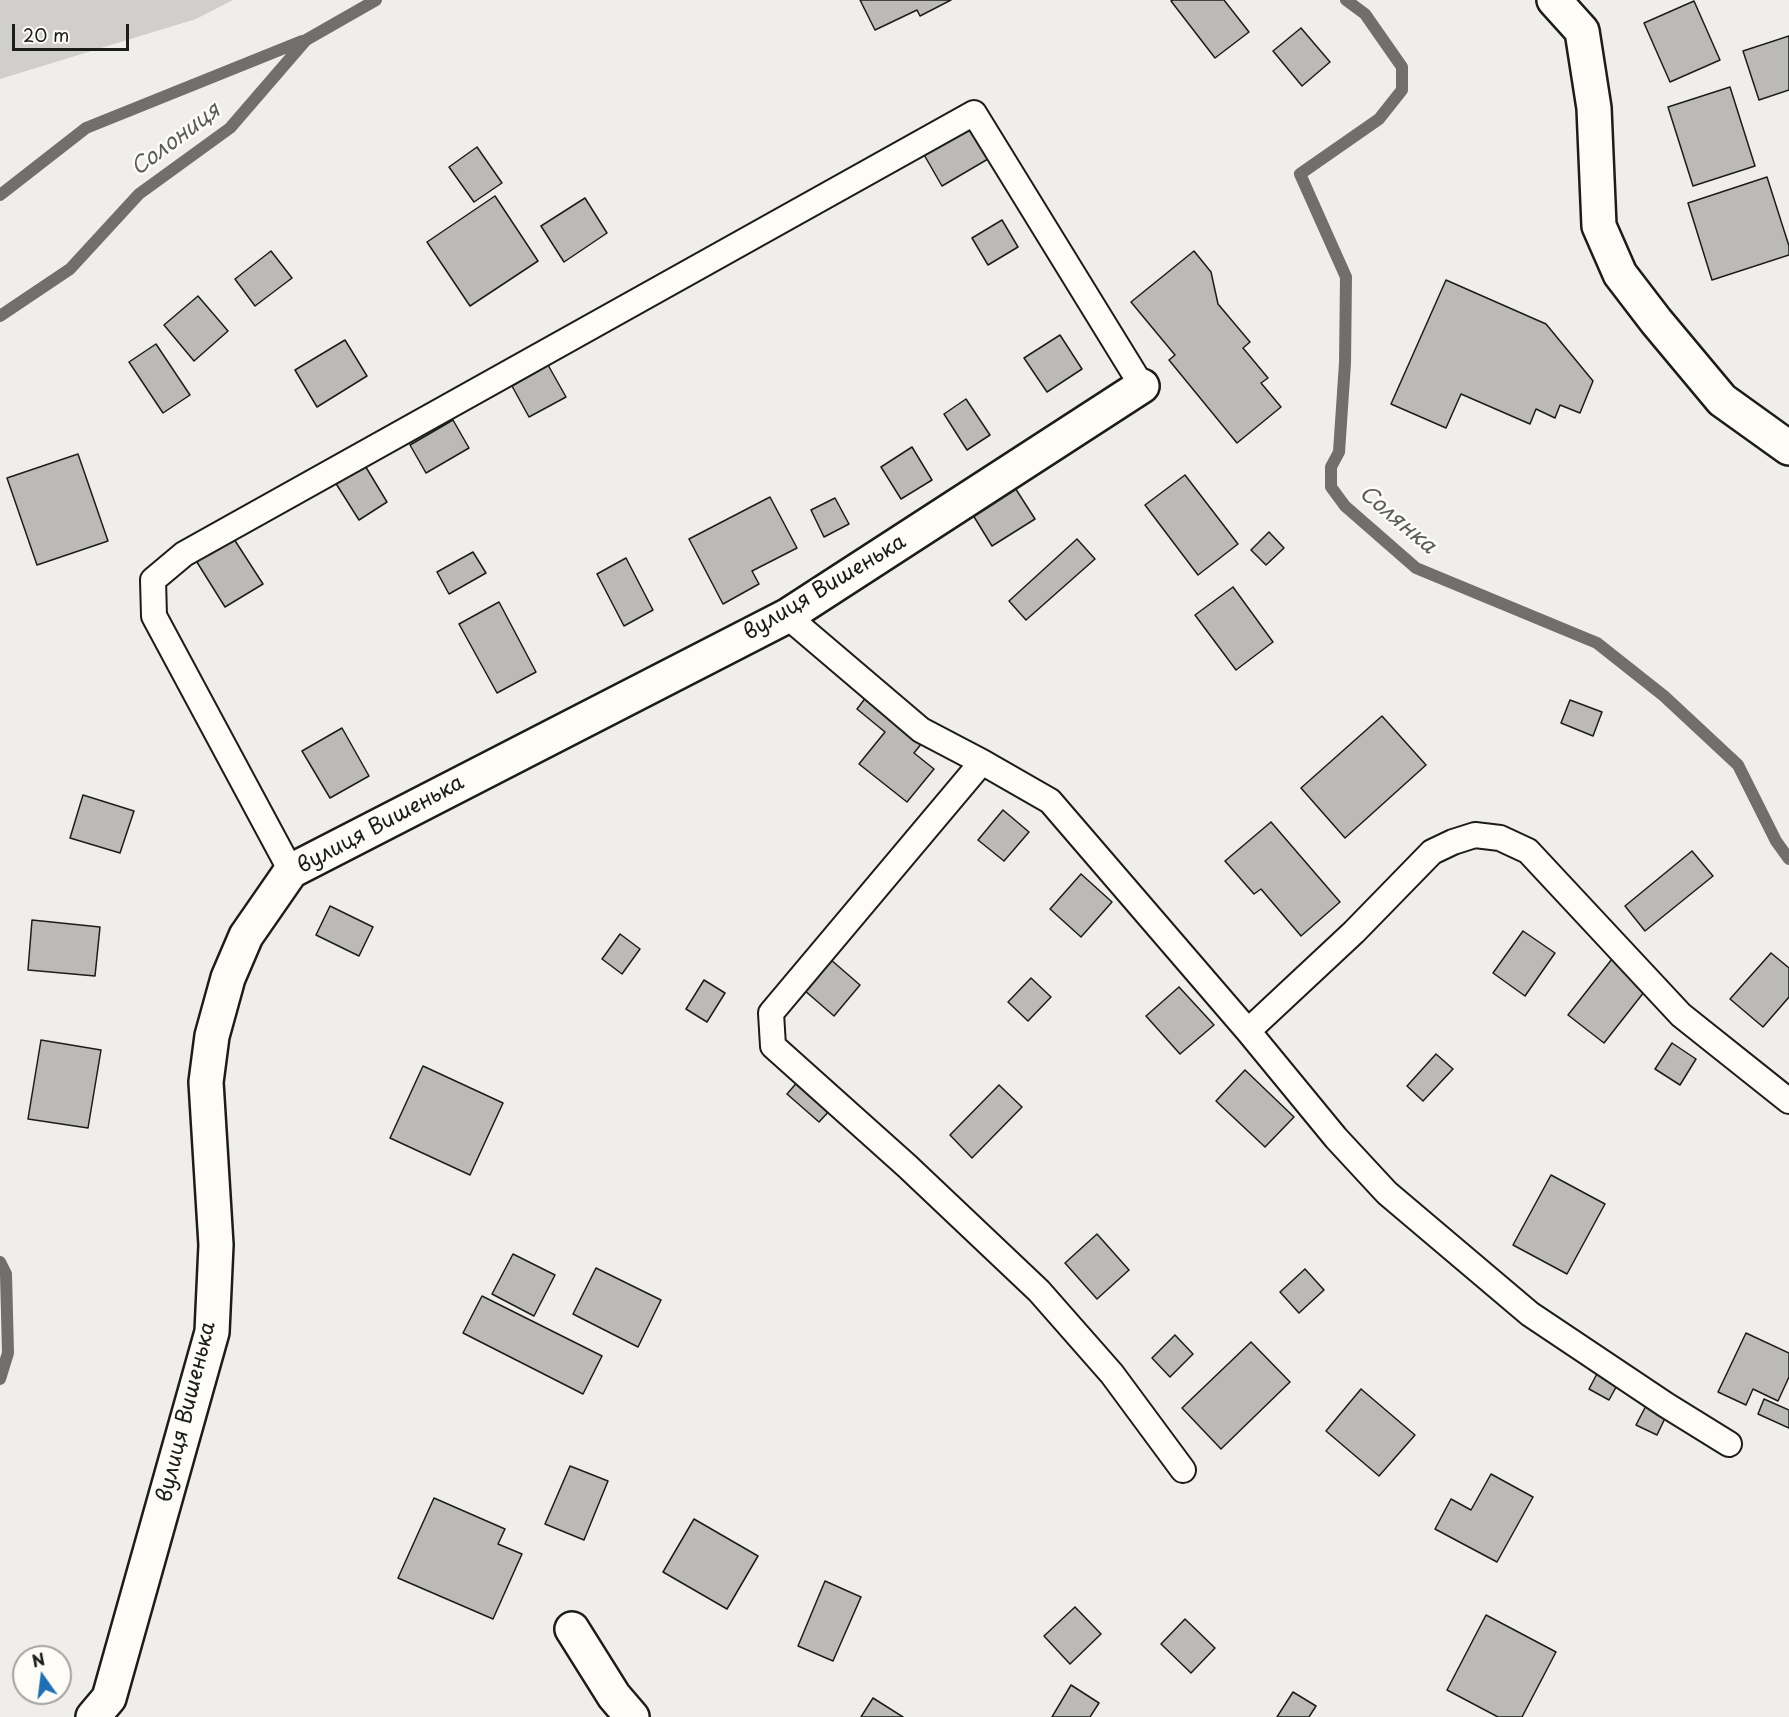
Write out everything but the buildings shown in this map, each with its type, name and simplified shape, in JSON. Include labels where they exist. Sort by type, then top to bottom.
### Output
[{"type":"street","points":[[1554,0],[1582,31],[1594,108],[1599,226],[1620,274],[1722,400],[1789,448]]},
{"type":"street","name":"вулиця Вишенька","points":[[93,1717],[109,1698],[212,1332],[216,1245],[206,1082],[212,1036],[228,978],[246,936],[291,871],[787,616],[1142,386]]},
{"type":"street","points":[[572,1629],[614,1696],[632,1717]]},
{"type":"lane","points":[[291,871],[154,616],[153,580],[184,555],[974,113],[1142,386]]},
{"type":"lane","points":[[787,616],[921,730],[1050,801],[1336,1138],[1387,1193],[1530,1314],[1666,1405],[1729,1444]]},
{"type":"lane","points":[[982,762],[771,1013],[773,1046],[907,1166],[1039,1291],[1112,1374],[1183,1470]]},
{"type":"lane","points":[[1248,1032],[1354,932],[1432,852],[1475,835],[1500,838],[1528,851],[1682,1015],[1789,1101]]},
{"type":"shaded area","points":[[0,0],[233,0],[196,19],[0,79]]},
{"type":"waterway","name":"Солониця","points":[[0,316],[70,269],[139,194],[230,128],[306,40],[376,0]]},
{"type":"waterway","name":"Солянка","points":[[1346,0],[1365,14],[1402,67],[1402,90],[1379,119],[1300,174],[1346,277],[1345,363],[1339,452],[1331,467],[1331,487],[1345,506],[1416,568],[1597,643],[1664,696],[1738,765],[1776,841],[1789,859]]},
{"type":"waterway","points":[[0,195],[86,128],[302,41]]},
{"type":"waterway","name":"Солониця","points":[[0,1262],[6,1274],[8,1353],[0,1379]]}]
